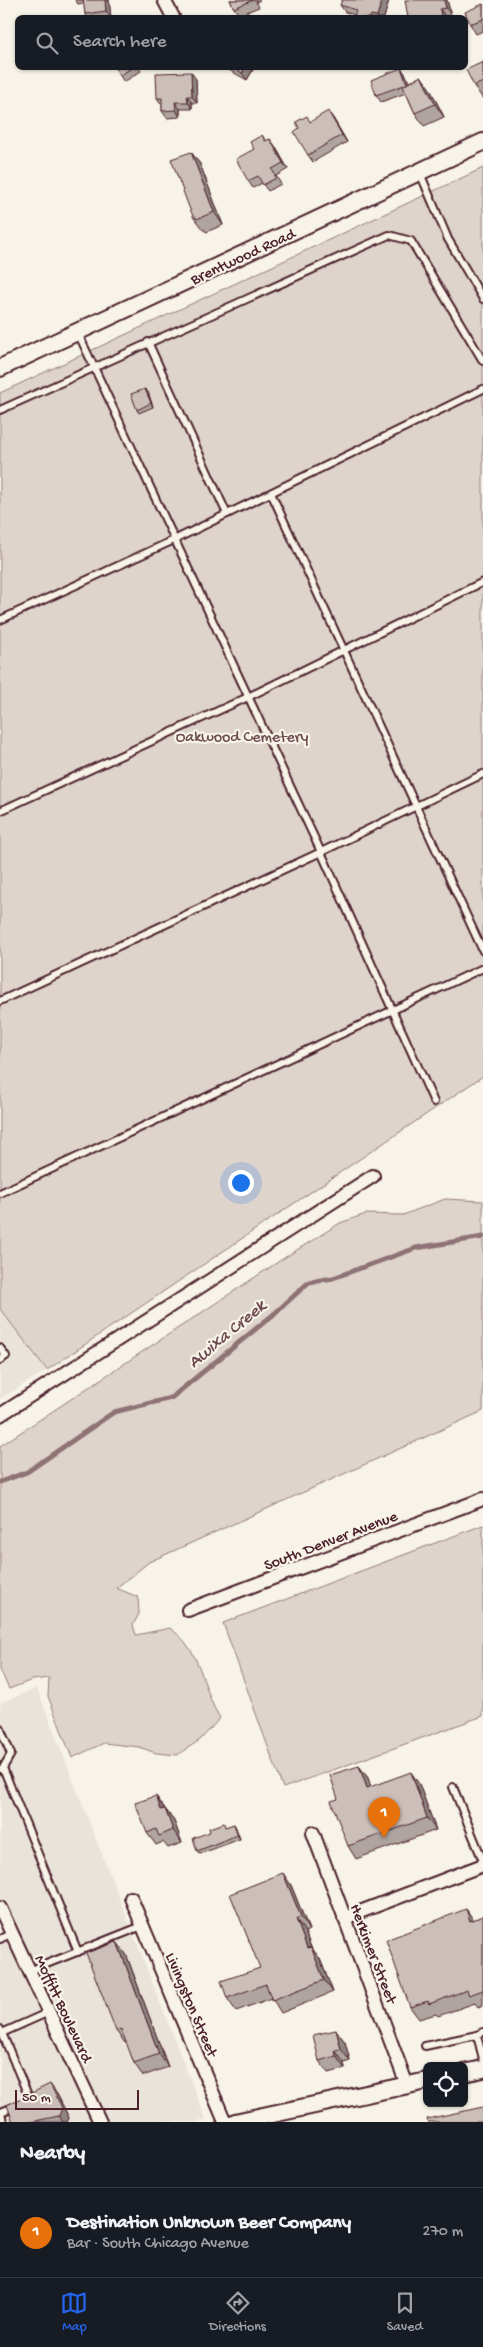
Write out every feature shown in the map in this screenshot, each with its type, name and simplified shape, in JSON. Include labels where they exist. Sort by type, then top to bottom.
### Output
[{"type":"street","points":[[164,0],[172,15]]},
{"type":"street","name":"Brentwood Road","points":[[0,368],[483,142]]},
{"type":"street","points":[[0,1415],[373,1176]]},
{"type":"street","name":"South Denver Avenue","points":[[188,1610],[483,1499]]},
{"type":"street","name":"Herkimer Street","points":[[312,1833],[407,2085]]},
{"type":"street","points":[[344,1918],[483,1865]]},
{"type":"street","name":"Livingston Street","points":[[131,1898],[225,2122]]},
{"type":"street","name":"Moffitt Boulevard","points":[[0,1908],[6,1936],[29,1971],[100,2122]]},
{"type":"street","points":[[468,2072],[483,2068]]},
{"type":"street","points":[[235,2122],[423,2082]]},
{"type":"lane","points":[[420,171],[448,239],[483,299]]},
{"type":"lane","points":[[0,410],[389,235],[411,241],[483,360]]},
{"type":"lane","points":[[77,332],[321,852],[434,1102]]},
{"type":"lane","points":[[148,342],[227,514]]},
{"type":"lane","points":[[0,620],[174,540],[483,389]]},
{"type":"lane","points":[[271,492],[483,951]]},
{"type":"lane","points":[[0,811],[248,697],[483,582]]},
{"type":"lane","points":[[0,1001],[321,852],[483,774]]},
{"type":"lane","points":[[0,1193],[483,968]]},
{"type":"lane","points":[[0,1348],[6,1356],[0,1360]]},
{"type":"lane","points":[[0,1728],[11,1754],[2,1768],[78,1952]]},
{"type":"lane","points":[[453,1787],[483,1861]]},
{"type":"lane","points":[[29,1971],[142,1926]]},
{"type":"lane","points":[[3,2122],[0,2112],[31,2100],[1,2031],[48,2012]]},
{"type":"lane","points":[[425,2046],[480,2034],[483,2059]]},
{"type":"shaded area","points":[[0,1309],[47,1370],[0,1399]]},
{"type":"shaded area","points":[[37,1688],[206,2120],[195,2122],[0,2122],[0,1703]]},
{"type":"green space","name":"Oakwood Cemetery","points":[[483,168],[483,1076],[47,1370],[0,1309],[0,393]]},
{"type":"green space","points":[[445,1199],[483,1201],[483,1411],[149,1562],[116,1588],[138,1597],[139,1614],[133,1625],[136,1635],[170,1628],[185,1642],[196,1660],[220,1718],[200,1740],[177,1755],[156,1753],[139,1747],[104,1743],[72,1758],[48,1696],[49,1678],[32,1680],[9,1689],[0,1670],[0,1446],[340,1223],[366,1214],[403,1215]]},
{"type":"green space","points":[[483,1525],[483,1716],[283,1788],[223,1623]]},
{"type":"building","points":[[83,0],[105,0],[106,11],[85,14]]},
{"type":"building","points":[[230,0],[253,0],[234,8]]},
{"type":"building","points":[[342,0],[382,0],[377,15],[355,15],[356,10],[340,5]]},
{"type":"building","points":[[405,0],[444,0],[446,8],[440,9],[441,15],[408,15]]},
{"type":"building","points":[[483,4],[483,19],[470,24],[468,15],[465,12]]},
{"type":"building","points":[[483,62],[483,82],[474,86],[466,70]]},
{"type":"building","points":[[116,70],[129,70],[120,75]]},
{"type":"building","points":[[396,70],[402,70],[407,84],[376,95],[371,80]]},
{"type":"building","points":[[191,72],[192,96],[187,96],[188,102],[175,102],[176,110],[162,111],[162,98],[157,98],[156,73]]},
{"type":"building","points":[[421,76],[435,104],[415,113],[403,86]]},
{"type":"building","points":[[328,111],[342,135],[308,155],[294,132],[299,128],[296,122],[307,116],[310,122]]},
{"type":"building","points":[[262,135],[265,141],[270,139],[283,163],[272,169],[276,178],[263,185],[258,176],[248,181],[236,159],[254,149],[250,142]]},
{"type":"building","points":[[191,152],[214,212],[197,219],[196,217],[194,218],[189,207],[171,159]]},
{"type":"building","points":[[145,389],[151,403],[137,410],[131,394]]},
{"type":"building","points":[[359,1766],[367,1788],[411,1772],[427,1818],[348,1846],[331,1801],[338,1799],[330,1775]]},
{"type":"building","points":[[156,1796],[161,1810],[165,1809],[173,1830],[159,1836],[156,1829],[147,1833],[135,1803]]},
{"type":"building","points":[[224,1823],[225,1827],[234,1824],[237,1835],[197,1851],[193,1838],[210,1832],[209,1828]]},
{"type":"building","points":[[283,1873],[301,1917],[296,1919],[307,1948],[311,1947],[324,1980],[272,2000],[266,1984],[227,1998],[221,1981],[260,1968],[230,1894]]},
{"type":"building","points":[[466,1909],[470,1921],[483,1916],[483,1990],[469,1995],[467,1990],[429,2004],[428,2001],[410,2007],[386,1940]]},
{"type":"building","points":[[117,1942],[159,2054],[134,2063],[121,2029],[116,2031],[86,1953]]},
{"type":"building","points":[[336,2030],[341,2049],[335,2050],[336,2056],[319,2061],[313,2035]]},
{"type":"building","points":[[50,2084],[62,2108],[59,2116],[30,2122],[13,2122],[7,2105]]},
{"type":"building","points":[[483,2107],[483,2122],[428,2122],[427,2119]]},
{"type":"waterway","name":"Awixa Creek","points":[[0,1482],[27,1472],[114,1412],[171,1398],[274,1314],[309,1282],[333,1278],[416,1248],[483,1237]]},
{"type":"place","name":"Destination Unknown Beer Company","points":[[384,1838]]}]
